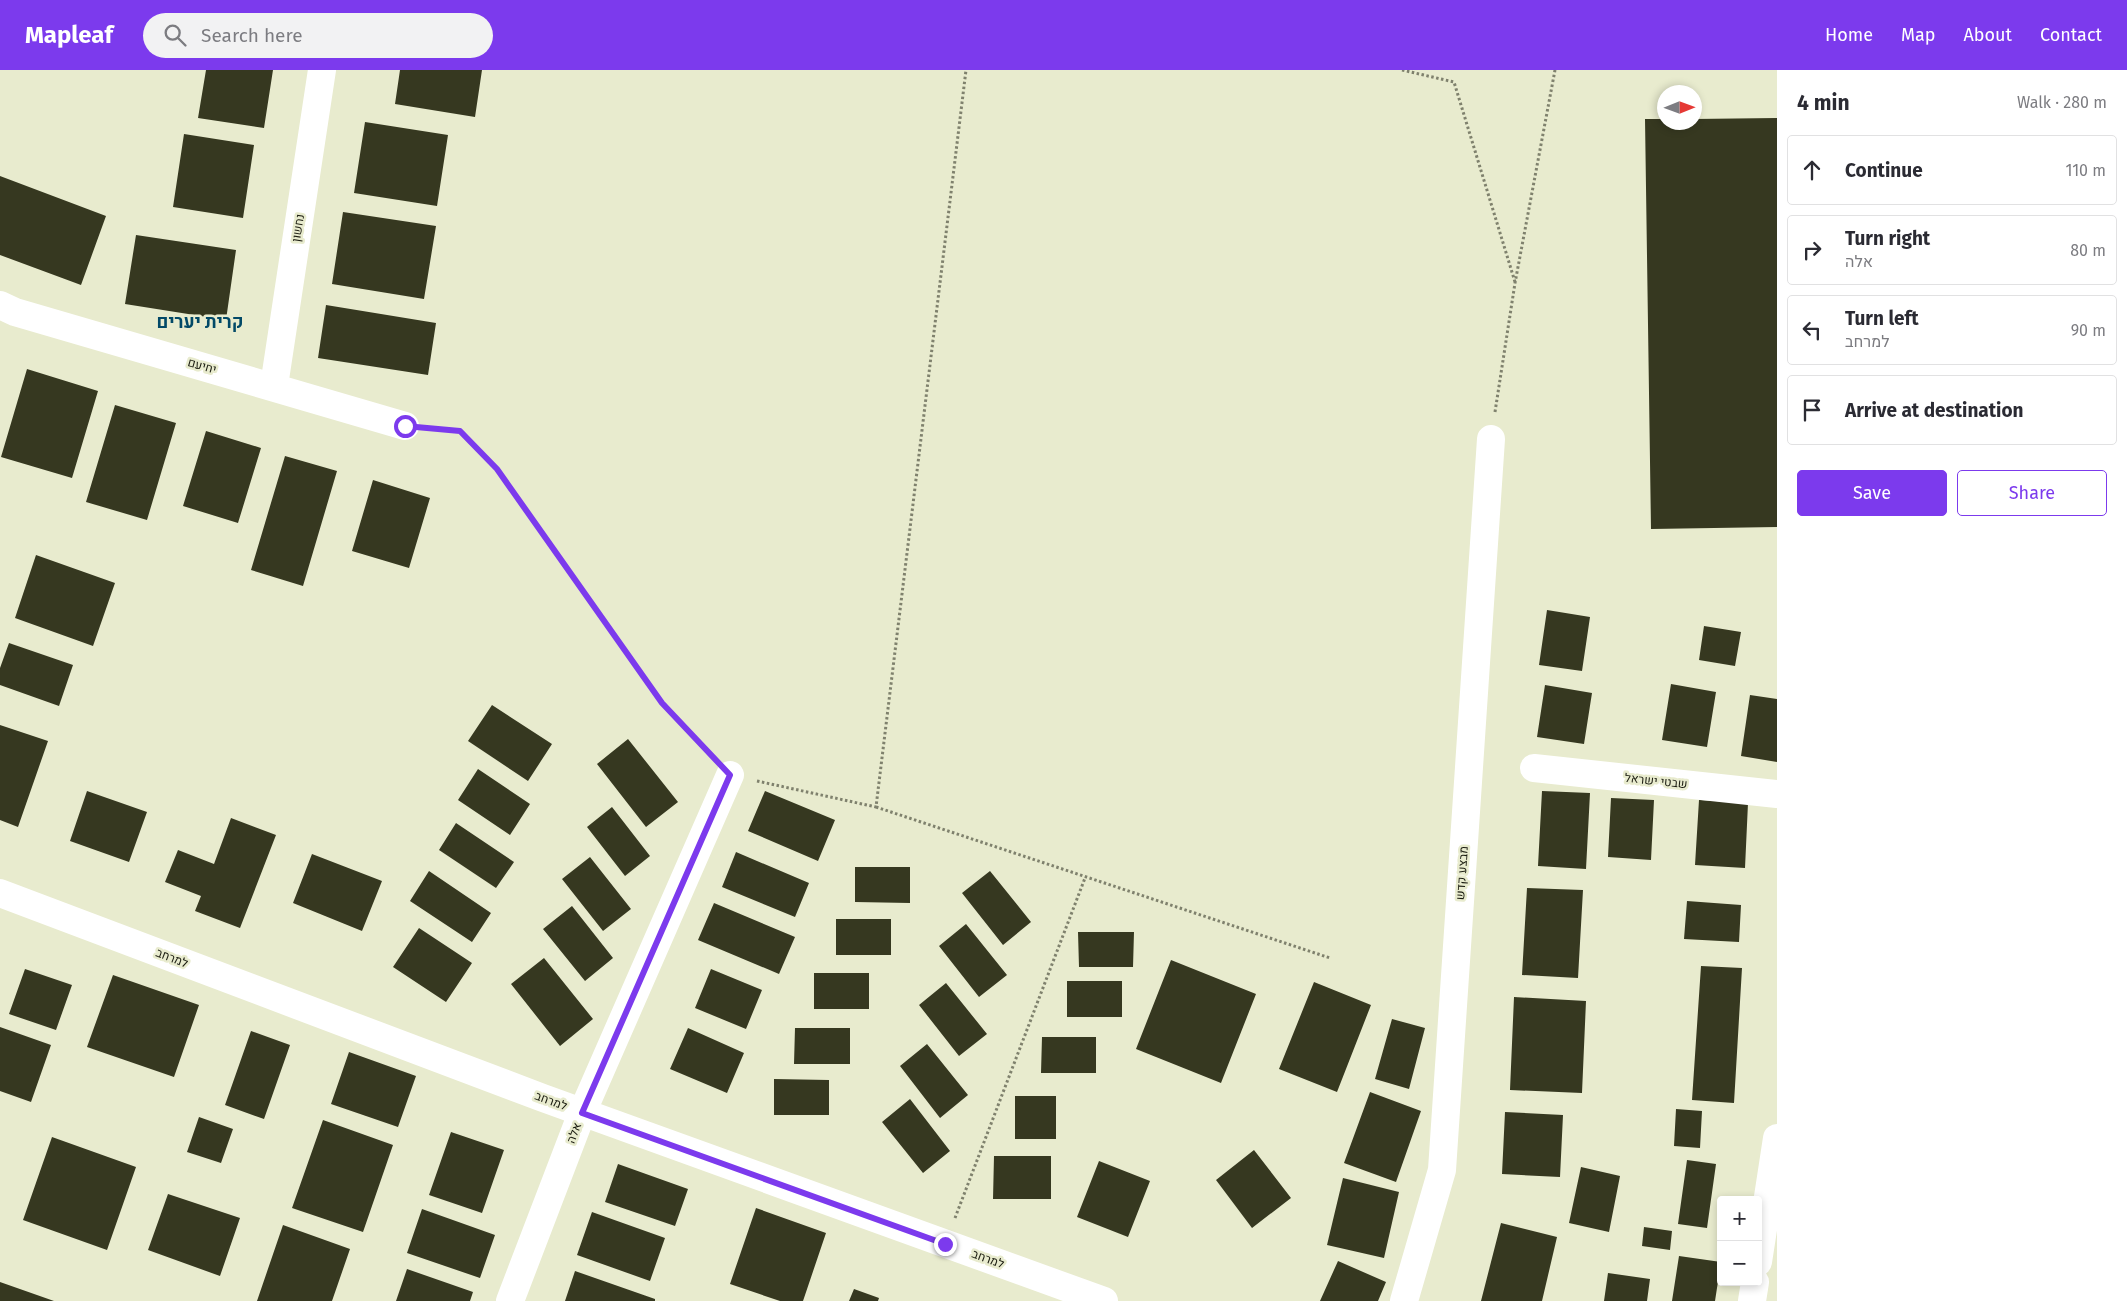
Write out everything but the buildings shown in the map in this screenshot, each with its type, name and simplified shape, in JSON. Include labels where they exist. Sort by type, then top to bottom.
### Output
[{"type":"street","name":"נחשון","points":[[274,386],[322,70]]},
{"type":"street","name":"יחיעם","points":[[0,305],[15,312],[274,386],[405,426]]},
{"type":"street","name":"מבצע קדש","points":[[1404,1301],[1442,1170],[1491,440]]},
{"type":"street","name":"שבטי ישראל","points":[[1534,768],[1777,794]]},
{"type":"street","name":"אלה","points":[[510,1301],[582,1113],[730,775]]},
{"type":"street","name":"למרחב","points":[[0,894],[582,1113],[1104,1301]]},
{"type":"street","points":[[1761,1241],[1777,1138]]},
{"type":"street","points":[[1752,1301],[1754,1286]]},
{"type":"path","points":[[876,807],[966,70]]},
{"type":"path","points":[[1402,70],[1454,82],[1515,282]]},
{"type":"path","points":[[1491,440],[1515,282],[1555,70]]},
{"type":"path","points":[[405,426],[460,431],[497,469],[662,703],[730,775],[876,807],[1330,958]]},
{"type":"path","points":[[945,1244],[1085,878]]},
{"type":"district","name":"קרית יערים","points":[[200,322]]},
{"type":"route","points":[[405,426],[460,431],[497,469],[662,703],[730,775],[582,1113],[945,1244]]}]
